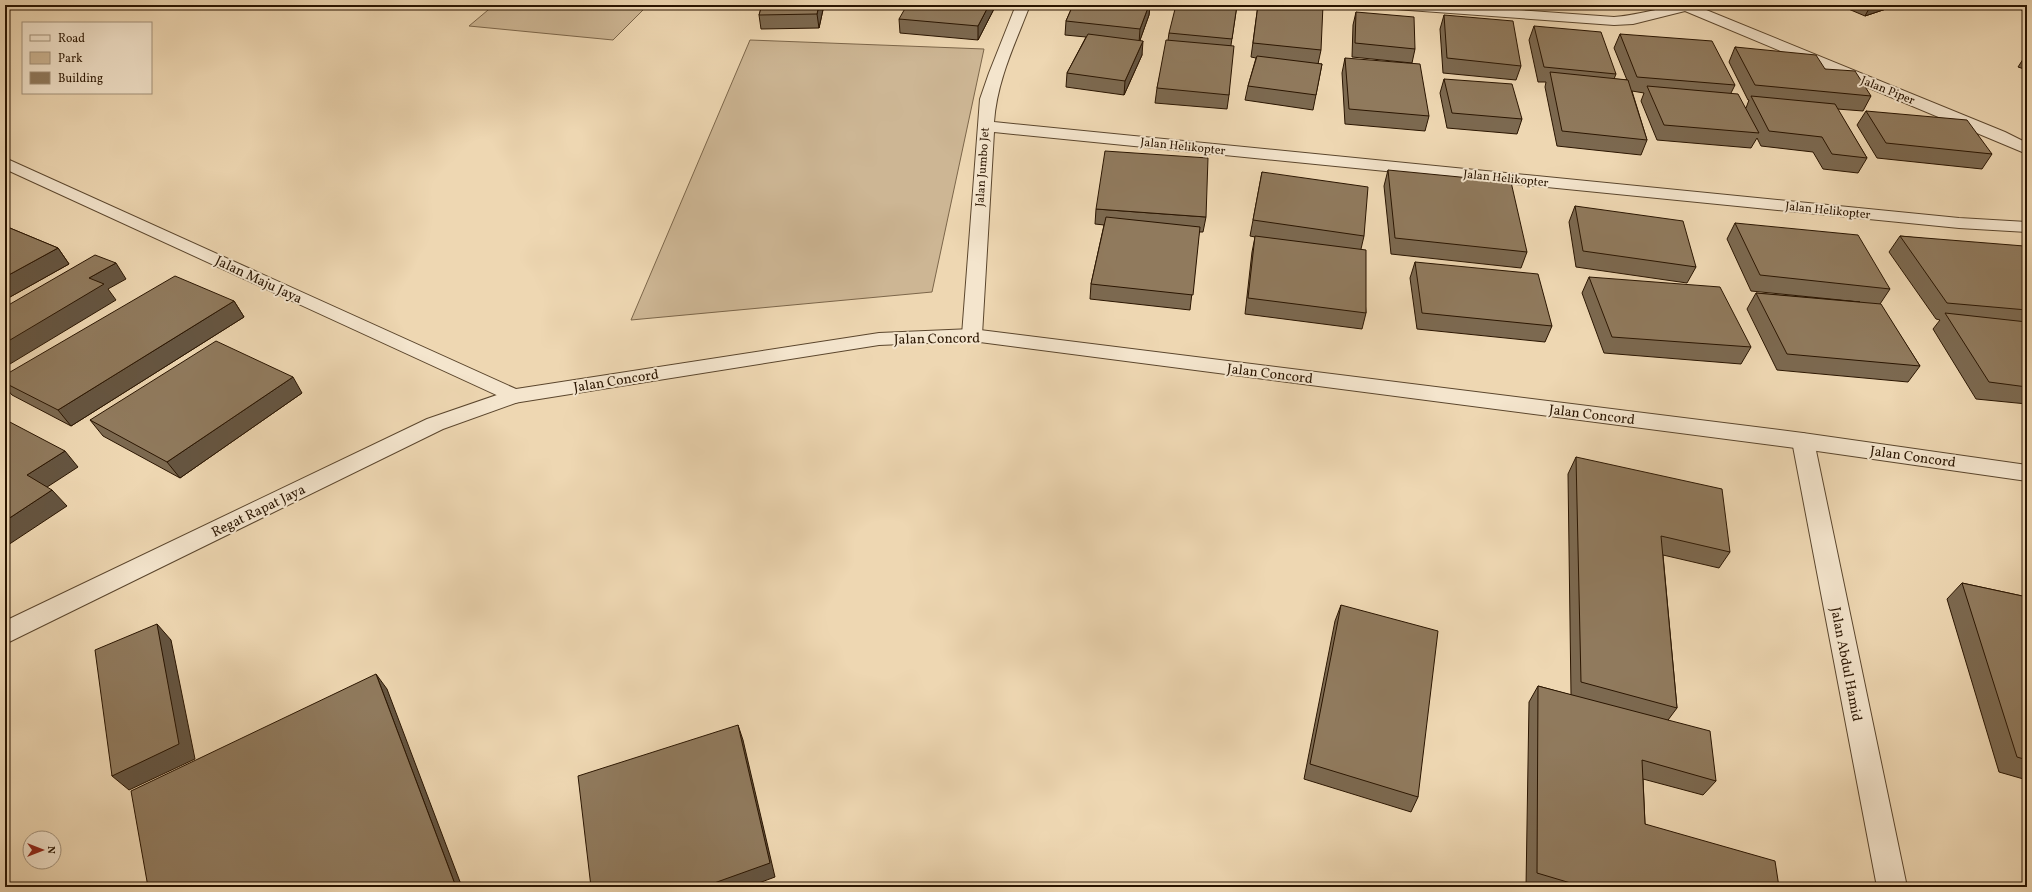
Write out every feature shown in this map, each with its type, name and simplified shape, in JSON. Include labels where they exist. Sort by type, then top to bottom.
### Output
[{"type":"street","name":"Jalan Jumbo Jet","points":[[972,335],[988,99],[1023,5]]},
{"type":"street","points":[[1395,5],[1614,21],[1633,20],[1684,6]]},
{"type":"street","name":"Jalan Piper","points":[[1684,6],[1999,135],[2027,149]]},
{"type":"street","name":"Jalan Helikopter","points":[[985,126],[1959,223],[2027,227]]},
{"type":"street","name":"Jalan Maju Jaya","points":[[5,163],[514,396]]},
{"type":"street","name":"Jalan Concord","points":[[514,396],[879,338],[972,335],[1803,441],[2027,473]]},
{"type":"street","name":"Regat Rapat Jaya","points":[[5,633],[435,424],[514,396]]},
{"type":"street","name":"Jalan Abdul Hamid","points":[[1803,441],[1892,887]]},
{"type":"green space","points":[[494,5],[648,5],[613,40],[469,26]]},
{"type":"green space","points":[[750,40],[984,49],[932,292],[631,320]]},
{"type":"building","points":[[762,5],[819,5],[817,14],[759,15]]},
{"type":"building","points":[[907,5],[989,5],[978,26],[899,19]]},
{"type":"building","points":[[1073,5],[1149,5],[1140,29],[1066,21]]},
{"type":"building","points":[[1176,5],[1237,5],[1232,39],[1169,33]]},
{"type":"building","points":[[1258,5],[1323,5],[1321,50],[1253,43]]},
{"type":"building","points":[[1356,12],[1414,17],[1415,49],[1355,43]]},
{"type":"building","points":[[1444,15],[1513,21],[1521,66],[1447,58]]},
{"type":"building","points":[[1534,26],[1601,32],[1616,74],[1544,67]]},
{"type":"building","points":[[1088,34],[1143,41],[1125,81],[1067,73]]},
{"type":"building","points":[[1620,34],[1712,41],[1735,85],[1637,77]]},
{"type":"building","points":[[1166,40],[1234,46],[1229,95],[1157,88]]},
{"type":"building","points":[[1735,47],[1816,55],[1825,69],[1855,71],[1871,96],[1755,85]]},
{"type":"building","points":[[1257,56],[1322,64],[1316,95],[1248,86]]},
{"type":"building","points":[[1345,58],[1420,64],[1429,116],[1349,109]]},
{"type":"building","points":[[1550,72],[1628,80],[1647,140],[1562,131]]},
{"type":"building","points":[[1444,79],[1512,84],[1522,119],[1452,113]]},
{"type":"building","points":[[1647,86],[1738,94],[1759,133],[1664,125]]},
{"type":"building","points":[[1751,96],[1835,104],[1867,158],[1832,154],[1822,137],[1769,131]]},
{"type":"building","points":[[1866,111],[1967,120],[1992,154],[1886,143]]},
{"type":"building","points":[[1105,151],[1208,158],[1206,217],[1096,209]]},
{"type":"building","points":[[1388,170],[1511,182],[1527,252],[1395,238]]},
{"type":"building","points":[[1262,172],[1368,187],[1364,236],[1253,220]]},
{"type":"building","points":[[1575,206],[1683,221],[1696,267],[1583,251]]},
{"type":"building","points":[[1106,217],[1200,227],[1193,295],[1091,284]]},
{"type":"building","points":[[1735,223],[1858,235],[1890,289],[1760,275]]},
{"type":"building","points":[[5,226],[58,248],[5,277]]},
{"type":"building","points":[[1255,236],[1366,250],[1366,313],[1248,298]]},
{"type":"building","points":[[1900,236],[2024,246],[2027,250],[2027,310],[1947,303]]},
{"type":"building","points":[[95,255],[116,263],[89,278],[104,284],[5,343],[5,307]]},
{"type":"building","points":[[1415,262],[1538,274],[1552,326],[1422,313]]},
{"type":"building","points":[[175,276],[234,301],[58,410],[5,383],[5,375]]},
{"type":"building","points":[[1589,277],[1720,287],[1751,347],[1612,337]]},
{"type":"building","points":[[1756,293],[1881,304],[1920,366],[1787,354]]},
{"type":"building","points":[[1945,313],[2027,322],[2027,387],[1989,382]]},
{"type":"building","points":[[216,341],[293,377],[167,462],[90,420]]},
{"type":"building","points":[[6,420],[65,451],[27,475],[52,490],[5,521],[5,421]]},
{"type":"building","points":[[1576,457],[1722,489],[1730,552],[1661,536],[1677,708],[1581,682]]},
{"type":"building","points":[[1962,583],[2027,597],[2027,760],[2017,757]]},
{"type":"building","points":[[1341,605],[1438,631],[1418,797],[1310,764]]},
{"type":"building","points":[[157,624],[179,744],[112,776],[95,650]]},
{"type":"building","points":[[376,674],[456,887],[148,887],[131,791]]},
{"type":"building","points":[[1538,686],[1710,731],[1716,781],[1642,760],[1645,824],[1775,861],[1779,887],[1584,887],[1537,873]]},
{"type":"building","points":[[738,725],[770,863],[703,887],[591,887],[578,776]]}]
